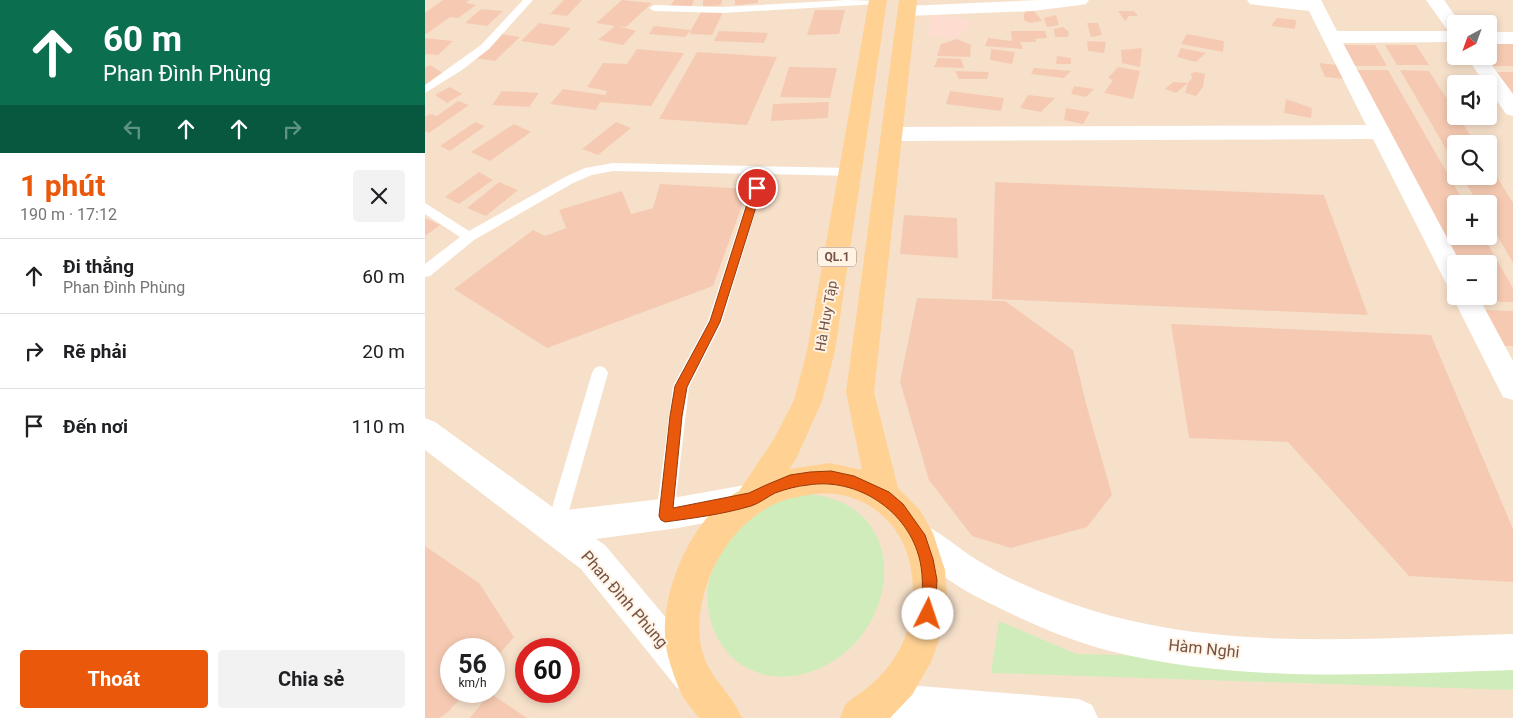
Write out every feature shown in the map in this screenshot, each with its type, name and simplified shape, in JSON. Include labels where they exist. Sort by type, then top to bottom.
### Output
[{"type":"main road","name":"Hà Huy Tập","points":[[751,499],[785,449],[808,400],[821,351],[878,1]]},
{"type":"main road","name":"QL.1","points":[[885,497],[873,454],[861,392],[908,6]]},
{"type":"main road","name":"QL.1","points":[[714,714],[690,675],[683,651],[681,625],[684,600],[691,575],[701,552],[715,532],[732,514],[751,499],[770,489],[790,482],[817,478],[849,480],[885,497],[899,508],[920,539],[926,559],[930,580],[930,602],[919,648],[908,670],[893,691],[867,713]]},
{"type":"street","points":[[908,6],[1033,6],[1080,0]]},
{"type":"street","points":[[1256,0],[1298,6],[1314,3],[1447,260]]},
{"type":"street","points":[[1435,0],[1447,17]]},
{"type":"street","points":[[1331,37],[1447,37]]},
{"type":"street","points":[[1497,38],[1513,38]]},
{"type":"street","points":[[1481,65],[1513,110]]},
{"type":"street","points":[[892,134],[1381,132]]},
{"type":"street","points":[[1470,305],[1513,388]]},
{"type":"street","name":"Phan Đình Phùng","points":[[425,432],[593,557],[690,675]]},
{"type":"street","points":[[555,528],[665,516],[751,499]]},
{"type":"street","name":"Hàm Nghi","points":[[920,539],[975,577],[1059,616],[1109,633],[1177,647],[1297,657],[1513,652]]},
{"type":"street","points":[[867,713],[920,705],[1063,717]]},
{"type":"lane","points":[[425,90],[485,47],[528,0]]},
{"type":"lane","points":[[654,8],[723,10],[878,1]]},
{"type":"lane","points":[[425,272],[469,237],[569,180],[600,168],[763,169],[851,172]]},
{"type":"lane","points":[[665,516],[681,386],[715,322],[763,169]]},
{"type":"lane","points":[[425,208],[469,237]]},
{"type":"lane","points":[[555,528],[600,373]]},
{"type":"shaded area","points":[[425,0],[1513,0],[1513,718],[425,718]]},
{"type":"shaded area","points":[[931,14],[974,22],[957,39],[928,36]]},
{"type":"green space","points":[[807,494],[842,503],[867,521],[880,546],[884,574],[879,603],[865,631],[843,655],[805,674],[780,677],[771,676],[755,672],[736,661],[719,641],[713,629],[708,603],[710,577],[728,538],[744,523],[774,501]]},
{"type":"green space","points":[[999,621],[1077,654],[1513,664],[1513,690],[991,673]]},
{"type":"building","points":[[443,0],[469,0],[466,3],[476,5],[458,18],[450,17],[425,35],[425,13]]},
{"type":"building","points":[[564,0],[582,0],[567,16],[550,14]]},
{"type":"building","points":[[622,0],[652,3],[626,27],[618,26],[636,31],[623,45],[598,40],[615,26],[596,23]]},
{"type":"building","points":[[674,0],[694,0],[691,7],[670,7]]},
{"type":"building","points":[[703,0],[722,0],[721,5],[703,7]]},
{"type":"building","points":[[735,0],[758,0],[758,3],[735,5]]},
{"type":"building","points":[[481,9],[503,11],[487,26],[465,23]]},
{"type":"building","points":[[1028,9],[1035,12],[1042,21],[1030,23],[1024,20],[1024,14]]},
{"type":"building","points":[[815,10],[845,10],[839,34],[807,35]]},
{"type":"building","points":[[702,11],[723,12],[712,35],[690,34]]},
{"type":"building","points":[[1118,11],[1134,11],[1138,16],[1129,16],[1125,21]]},
{"type":"building","points":[[1056,15],[1059,25],[1047,27],[1044,18]]},
{"type":"building","points":[[1277,18],[1296,20],[1295,29],[1271,26]]},
{"type":"building","points":[[539,23],[571,28],[554,46],[521,41]]},
{"type":"building","points":[[1087,23],[1098,23],[1102,35],[1091,37]]},
{"type":"building","points":[[654,26],[691,30],[685,37],[649,34]]},
{"type":"building","points":[[1063,27],[1069,32],[1068,37],[1055,37],[1054,29]]},
{"type":"building","points":[[719,31],[768,33],[764,43],[714,41]]},
{"type":"building","points":[[1011,31],[1045,31],[1047,38],[1035,39],[1036,42],[1020,42],[1023,49],[985,46],[988,38],[1012,41]]},
{"type":"building","points":[[501,34],[520,37],[495,61],[475,58]]},
{"type":"building","points":[[1187,34],[1224,41],[1223,52],[1181,44]]},
{"type":"building","points":[[425,38],[453,41],[438,55],[425,54]]},
{"type":"building","points":[[957,39],[971,45],[970,57],[937,56],[941,44]]},
{"type":"building","points":[[1087,41],[1106,42],[1104,53],[1088,51]]},
{"type":"building","points":[[1497,44],[1513,44],[1513,66],[1493,66],[1497,65]]},
{"type":"building","points":[[1343,45],[1375,45],[1387,66],[1354,66]]},
{"type":"building","points":[[1385,45],[1416,45],[1429,65],[1397,65]]},
{"type":"building","points":[[1142,48],[1140,67],[1122,63],[1121,50]]},
{"type":"building","points":[[1181,48],[1206,53],[1196,62],[1177,57]]},
{"type":"building","points":[[637,49],[684,53],[651,106],[600,102],[596,110],[550,104],[563,89],[605,95],[607,91],[587,87],[603,63],[627,64]]},
{"type":"building","points":[[991,49],[1015,52],[1012,64],[990,60]]},
{"type":"building","points":[[697,52],[777,57],[747,125],[659,119]]},
{"type":"building","points":[[1057,56],[1071,58],[1071,64],[1056,64]]},
{"type":"building","points":[[938,58],[961,59],[964,68],[934,67]]},
{"type":"building","points":[[1319,63],[1338,65],[1344,79],[1325,77]]},
{"type":"building","points":[[430,65],[446,75],[425,86],[425,68]]},
{"type":"building","points":[[789,67],[837,68],[830,98],[780,97]]},
{"type":"building","points":[[1118,67],[1140,71],[1133,99],[1104,93],[1113,80],[1108,78]]},
{"type":"building","points":[[1034,68],[1071,71],[1064,78],[1031,74]]},
{"type":"building","points":[[1357,70],[1388,70],[1447,173],[1447,185],[1454,185],[1460,195],[1447,195],[1447,240]]},
{"type":"building","points":[[1400,70],[1429,71],[1447,99],[1447,125],[1464,125],[1470,135],[1447,135],[1447,151]]},
{"type":"building","points":[[955,71],[989,72],[987,79],[959,79]]},
{"type":"building","points":[[1492,72],[1513,72],[1513,95],[1508,95],[1497,79],[1497,75]]},
{"type":"building","points":[[1191,73],[1205,74],[1203,87],[1196,96],[1185,93],[1188,83],[1192,78]]},
{"type":"building","points":[[1173,82],[1188,83],[1176,93],[1165,89]]},
{"type":"building","points":[[1074,86],[1094,89],[1086,97],[1071,94]]},
{"type":"building","points":[[450,87],[462,94],[447,103],[435,95]]},
{"type":"building","points":[[502,91],[539,93],[529,107],[492,105]]},
{"type":"building","points":[[950,91],[1004,98],[1001,111],[946,104]]},
{"type":"building","points":[[1028,95],[1055,98],[1041,112],[1020,108]]},
{"type":"building","points":[[1286,99],[1312,108],[1311,118],[1284,113]]},
{"type":"building","points":[[458,101],[469,105],[429,133],[425,131],[425,117],[430,114],[437,116]]},
{"type":"building","points":[[829,102],[828,118],[771,121],[773,104]]},
{"type":"building","points":[[1066,108],[1090,112],[1083,124],[1064,120]]},
{"type":"building","points":[[475,122],[485,126],[450,151],[440,146]]},
{"type":"building","points":[[616,122],[631,128],[598,155],[582,149]]},
{"type":"building","points":[[514,124],[531,132],[490,161],[471,152]]},
{"type":"building","points":[[479,172],[493,180],[459,204],[445,197]]},
{"type":"building","points":[[1497,177],[1513,203],[1513,263],[1497,235],[1497,195],[1473,195],[1467,185],[1497,185]]},
{"type":"building","points":[[499,182],[518,190],[486,216],[467,208]]},
{"type":"building","points":[[995,182],[1324,195],[1368,315],[992,299]]},
{"type":"building","points":[[660,184],[748,189],[713,286],[547,348],[454,289],[533,230],[545,236],[566,228],[559,210],[622,191],[631,214],[653,208]]},
{"type":"building","points":[[904,215],[957,218],[958,258],[900,254]]},
{"type":"building","points":[[425,218],[440,225],[425,236]]},
{"type":"building","points":[[1450,245],[1488,245],[1494,255],[1455,255]]},
{"type":"building","points":[[1497,260],[1513,288],[1513,302],[1497,302]]},
{"type":"building","points":[[917,298],[1005,301],[1073,350],[1112,495],[1087,527],[1011,548],[972,536],[929,480],[900,382]]},
{"type":"building","points":[[1482,310],[1513,311],[1513,346],[1501,346]]},
{"type":"building","points":[[1171,324],[1431,335],[1513,529],[1513,582],[1409,576],[1288,442],[1189,438]]},
{"type":"building","points":[[425,546],[479,583],[514,637],[505,647],[505,638],[440,638],[440,703],[456,703],[439,718],[425,718]]},
{"type":"building","points":[[482,703],[505,703],[527,718],[470,718]]},
{"type":"route","points":[[757,188],[715,322],[681,386],[665,516],[751,499],[770,489],[810,478],[849,480],[868,487],[899,508],[920,539],[930,580],[928,614]]}]
